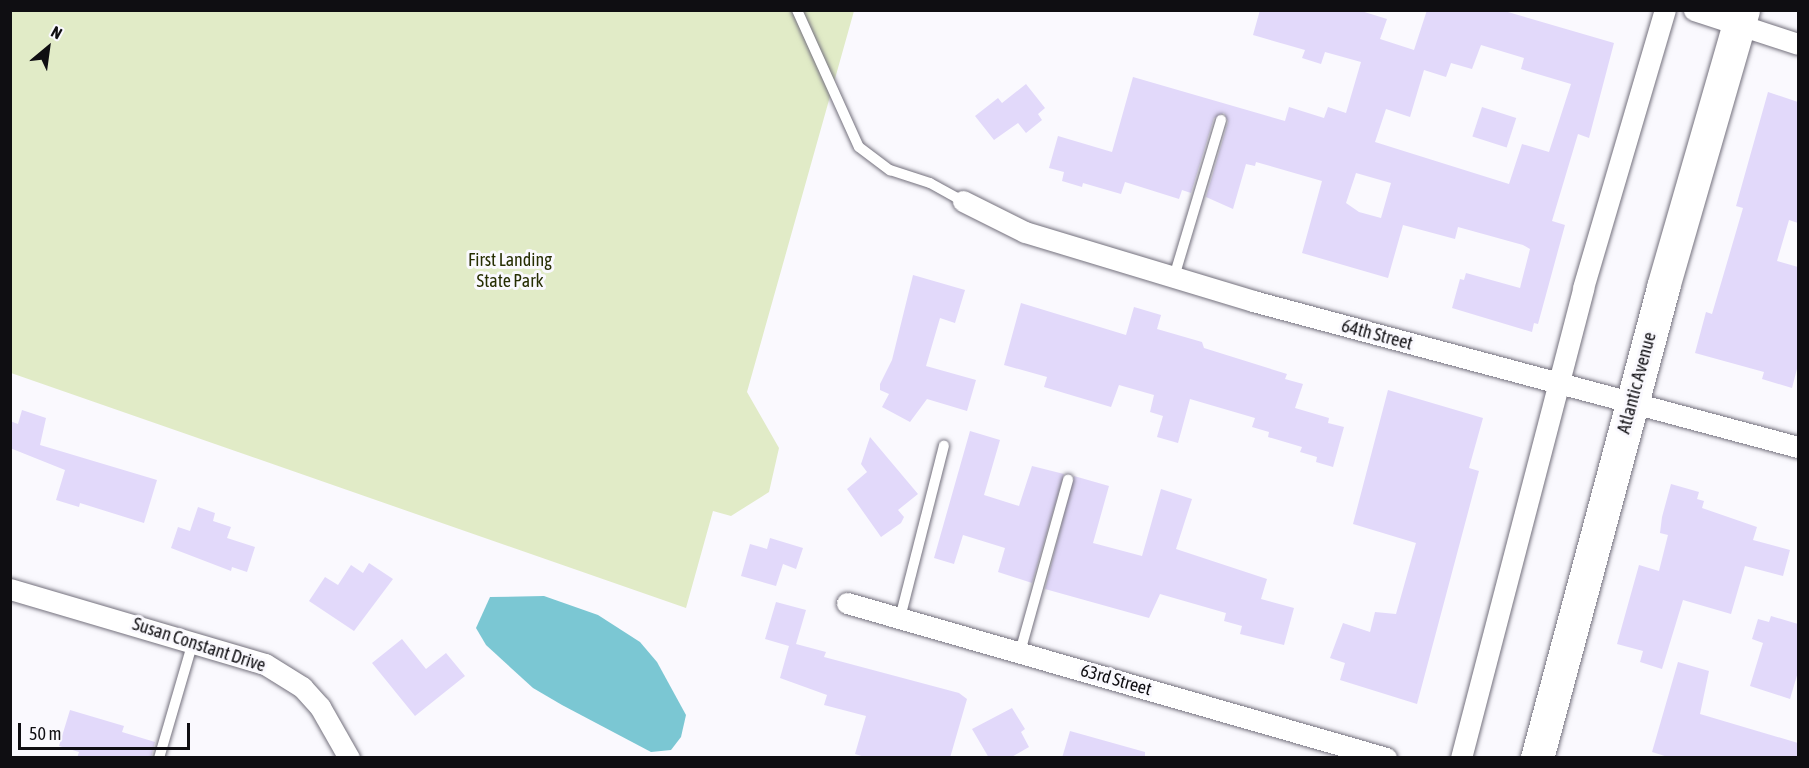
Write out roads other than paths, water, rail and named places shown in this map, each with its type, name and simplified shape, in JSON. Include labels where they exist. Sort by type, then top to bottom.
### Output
[{"type":"highway","name":"Atlantic Avenue","points":[[1537,758],[1631,403],[1741,18]]},
{"type":"street","points":[[1461,758],[1557,385],[1665,10]]},
{"type":"street","points":[[1694,10],[1741,18],[1798,44]]},
{"type":"street","name":"64th Street","points":[[963,201],[1025,232],[1174,277],[1557,385],[1798,447]]},
{"type":"street","name":"Susan Constant Drive","points":[[10,589],[265,664],[293,681],[320,707],[349,758]]},
{"type":"street","name":"63rd Street","points":[[847,603],[1386,758]]},
{"type":"lane","points":[[798,10],[859,147],[882,166],[930,183],[963,201]]},
{"type":"lane","points":[[1174,277],[1221,120]]},
{"type":"lane","points":[[900,618],[944,446]]},
{"type":"lane","points":[[1020,652],[1068,480]]},
{"type":"lane","points":[[159,758],[193,642]]},
{"type":"water","points":[[544,596],[598,615],[640,642],[657,662],[686,715],[681,737],[671,750],[651,752],[562,705],[533,688],[486,645],[476,628],[490,597]]},
{"type":"park label","name":"First Landing State Park","points":[[510,271]]}]
